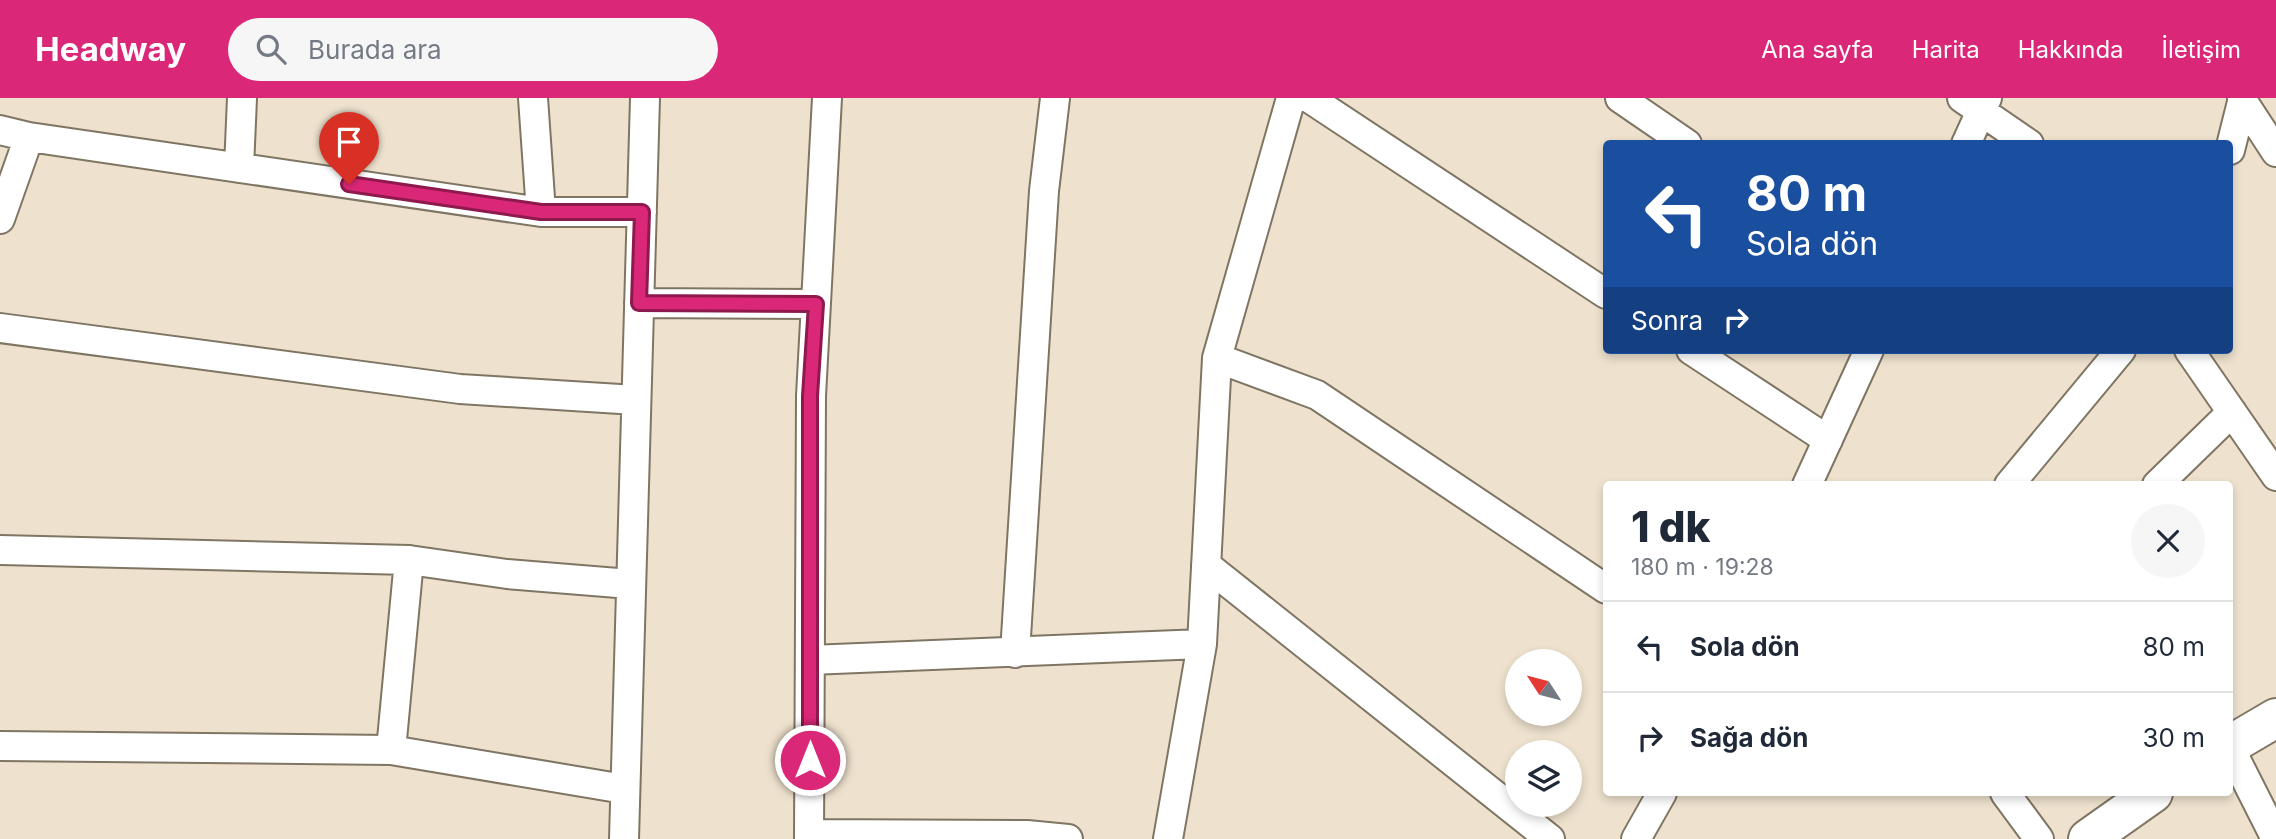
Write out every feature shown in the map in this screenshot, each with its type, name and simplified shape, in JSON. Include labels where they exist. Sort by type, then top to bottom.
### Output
[{"type":"main road","points":[[2233,744],[2276,718]]},
{"type":"main road","points":[[2088,839],[2149,796]]},
{"type":"street","points":[[239,167],[242,98]]},
{"type":"street","points":[[533,98],[541,212]]},
{"type":"street","points":[[624,839],[645,98]]},
{"type":"street","points":[[827,98],[810,396],[810,837],[1027,835],[1068,839]]},
{"type":"street","points":[[1015,653],[1044,191],[1055,98]]},
{"type":"street","points":[[1168,839],[1202,644],[1217,359],[1291,98]]},
{"type":"street","points":[[1309,98],[1603,292]]},
{"type":"street","points":[[1620,98],[1681,140]]},
{"type":"street","points":[[2232,140],[2242,99]]},
{"type":"street","points":[[2242,99],[2276,152]]},
{"type":"street","points":[[1967,140],[1977,102],[2024,140]]},
{"type":"street","points":[[0,130],[541,212],[642,212]]},
{"type":"street","points":[[0,219],[29,136]]},
{"type":"street","points":[[639,303],[816,304]]},
{"type":"street","points":[[0,328],[460,389],[636,400]]},
{"type":"street","points":[[1697,354],[1828,440]]},
{"type":"street","points":[[1809,481],[1867,354]]},
{"type":"street","points":[[2012,481],[2119,354]]},
{"type":"street","points":[[2192,354],[2276,476]]},
{"type":"street","points":[[1217,359],[1317,395],[1603,587]]},
{"type":"street","points":[[2161,481],[2232,412]]},
{"type":"street","points":[[0,550],[408,560],[507,574],[630,584]]},
{"type":"street","points":[[391,750],[408,560]]},
{"type":"street","points":[[1206,565],[1549,839]]},
{"type":"street","points":[[810,660],[1202,644]]},
{"type":"street","points":[[0,746],[391,750],[624,789]]},
{"type":"street","points":[[2233,752],[2276,839]]},
{"type":"street","points":[[1636,839],[1660,796]]},
{"type":"street","points":[[2007,796],[2039,839]]},
{"type":"route","points":[[349,184],[541,212],[642,212],[639,303],[816,304],[810,396],[810,760]]}]
